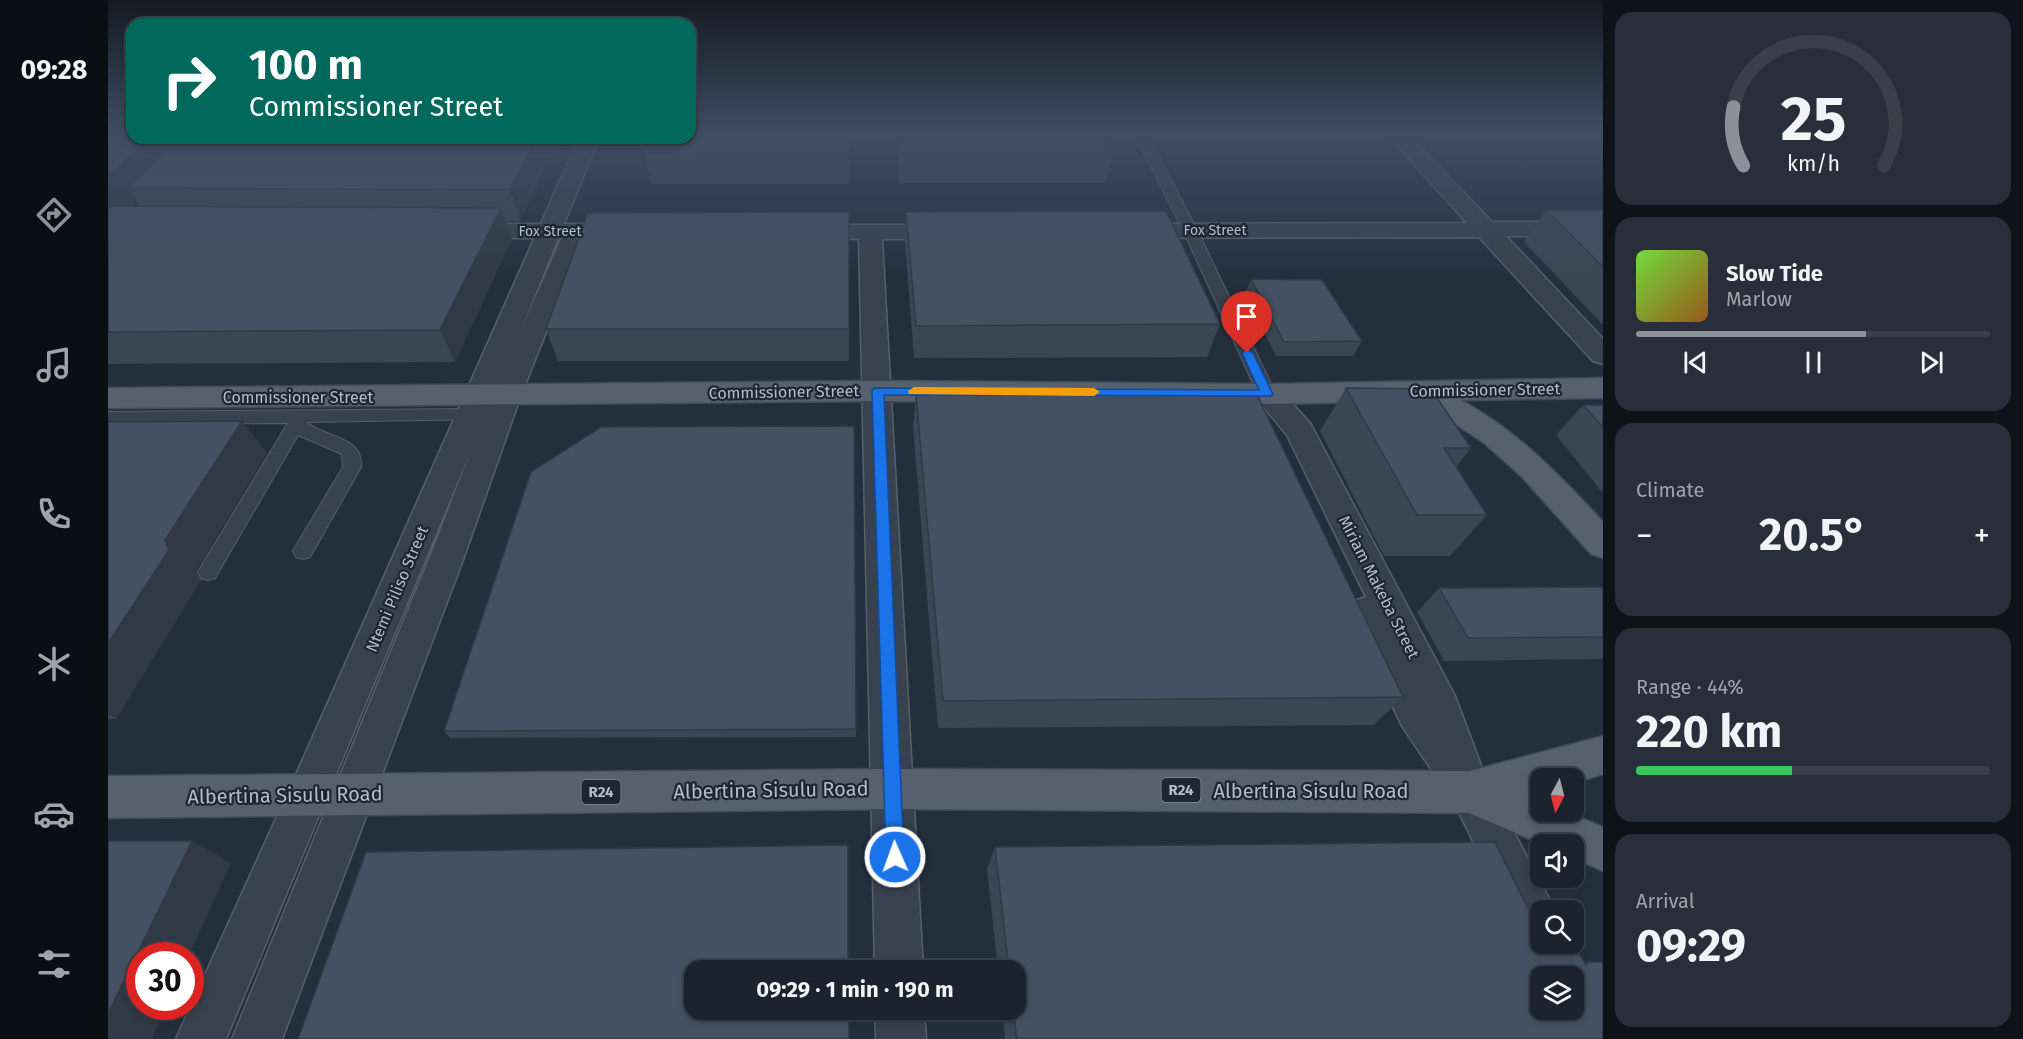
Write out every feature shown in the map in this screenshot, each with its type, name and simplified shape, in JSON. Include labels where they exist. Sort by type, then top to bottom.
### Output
[{"type":"main road","name":"Commissioner Street","points":[[108,398],[489,405],[878,391],[1267,394],[1603,388]]},
{"type":"main road","points":[[1409,391],[1451,408],[1502,441],[1547,481],[1603,545]]},
{"type":"main road","points":[[1470,792],[1603,755]]},
{"type":"main road","name":"Albertina Sisulu Road","points":[[108,796],[892,789],[1470,792],[1603,849]]},
{"type":"street","name":"Ntemi Piliso Street","points":[[201,1039],[309,794],[570,224],[579,181]]},
{"type":"street","points":[[1441,181],[1603,355]]},
{"type":"street","name":"Fox Street","points":[[444,231],[570,224],[646,231]]},
{"type":"street","name":"Fox Street","points":[[1107,231],[1603,230]]},
{"type":"street","points":[[787,232],[977,231]]},
{"type":"street","points":[[870,232],[899,960]]},
{"type":"street","name":"Miriam Makeba Street","points":[[1267,394],[1289,449],[1416,713],[1470,792],[1530,909]]},
{"type":"street","name":"Ntemi Piliso Street","points":[[256,1039],[354,794],[489,405]]},
{"type":"street","points":[[900,1020],[901,1039]]},
{"type":"lane","name":"Miriam Makeba Street","points":[[1165,181],[1267,394]]},
{"type":"lane","points":[[108,418],[297,422],[489,405]]},
{"type":"lane","points":[[297,422],[349,450],[353,458],[352,467],[303,551]]},
{"type":"lane","points":[[208,572],[297,422]]},
{"type":"building","points":[[135,181],[514,181],[510,190],[128,188]]},
{"type":"building","points":[[108,206],[501,208],[440,330],[108,332]]},
{"type":"building","points":[[1546,210],[1603,210],[1603,267]]},
{"type":"building","points":[[1166,211],[1220,324],[916,326],[906,212]]},
{"type":"building","points":[[849,212],[849,329],[546,329],[588,213]]},
{"type":"building","points":[[1251,279],[1322,280],[1362,341],[1284,342]]},
{"type":"building","points":[[1346,388],[1431,389],[1471,448],[1444,448],[1487,515],[1417,515]]},
{"type":"building","points":[[1256,393],[1403,697],[943,701],[916,395]]},
{"type":"building","points":[[1583,405],[1603,405],[1603,427]]},
{"type":"building","points":[[242,421],[165,540],[169,550],[108,643],[108,422]]},
{"type":"building","points":[[854,426],[856,729],[444,731],[531,472],[601,427]]},
{"type":"building","points":[[1603,587],[1603,637],[1468,638],[1439,588]]},
{"type":"building","points":[[108,841],[192,841],[143,942],[126,942],[126,977],[108,1014]]},
{"type":"building","points":[[1495,842],[1530,913],[1530,954],[1580,954],[1586,965],[1589,962],[1603,962],[1603,1039],[1017,1039],[1014,1020],[1026,1020],[1026,960],[1008,960],[995,847]]},
{"type":"building","points":[[848,845],[848,960],[684,960],[684,1020],[849,1020],[849,1039],[298,1039],[366,852]]},
{"type":"slow traffic","points":[[914,391],[1094,392]]},
{"type":"route","points":[[895,857],[878,391],[1267,394],[1247,353]]}]
